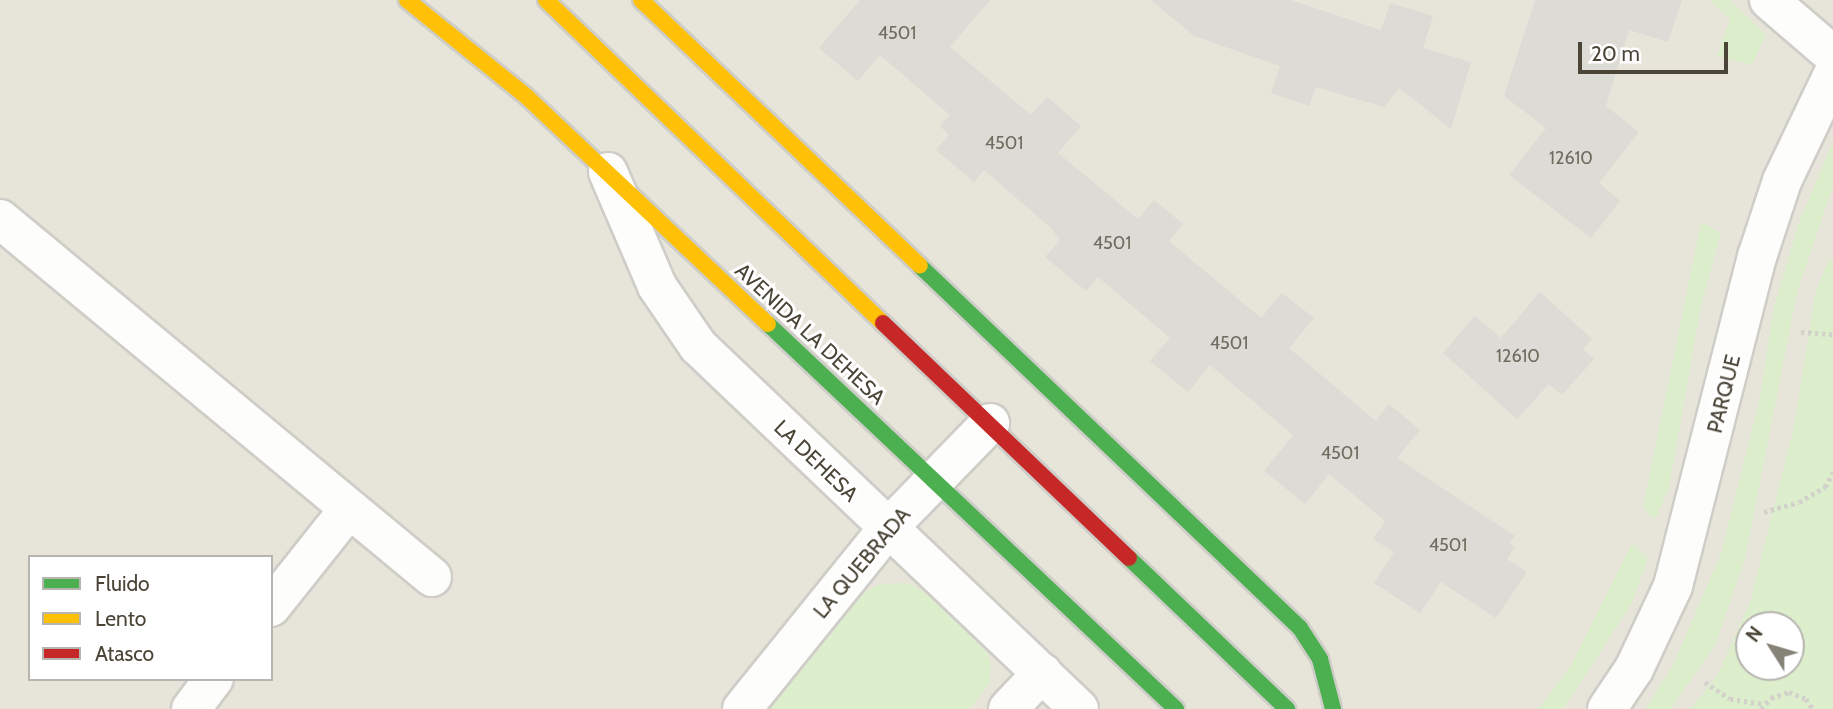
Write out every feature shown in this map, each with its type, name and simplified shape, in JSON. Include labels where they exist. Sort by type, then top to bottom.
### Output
[{"type":"street","name":"AVENIDA LA DEHESA","points":[[407,0],[527,97],[1176,709]]},
{"type":"street","points":[[546,0],[1287,709]]},
{"type":"street","points":[[641,0],[1300,628],[1320,659],[1333,709]]},
{"type":"street","points":[[1769,0],[1833,55]]},
{"type":"street","name":"PARQUE","points":[[1607,709],[1634,669],[1673,586],[1757,257],[1782,181],[1833,74]]},
{"type":"street","name":"LA DEHESA","points":[[608,173],[657,286],[698,346],[887,529],[1079,709]]},
{"type":"street","points":[[0,219],[432,577]]},
{"type":"street","name":"LA QUEBRADA","points":[[742,709],[887,529],[990,423]]},
{"type":"street","points":[[273,604],[349,509]]},
{"type":"street","points":[[1008,709],[1042,673]]},
{"type":"street","points":[[191,709],[212,681]]},
{"type":"path","points":[[1801,332],[1833,334]]},
{"type":"path","points":[[1764,512],[1800,502],[1825,488],[1833,472]]},
{"type":"path","points":[[1705,682],[1730,699],[1763,706],[1789,692],[1806,699],[1813,709]]},
{"type":"shaded area","points":[[0,0],[1833,0],[1833,709],[0,709]]},
{"type":"green space","points":[[1710,0],[1729,0],[1766,35],[1752,65],[1717,56],[1730,19]]},
{"type":"green space","points":[[1833,141],[1833,186],[1797,293],[1745,559],[1716,643],[1671,709],[1645,709],[1672,667],[1721,553],[1760,397],[1773,311],[1798,225]]},
{"type":"green space","points":[[1701,222],[1721,233],[1701,306],[1669,488],[1655,520],[1643,507]]},
{"type":"green space","points":[[1829,258],[1833,262],[1833,709],[1691,709],[1717,676],[1735,636],[1735,681],[1805,681],[1805,611],[1746,611],[1794,426],[1815,294]]},
{"type":"green space","points":[[1632,543],[1648,559],[1631,605],[1563,709],[1539,709],[1571,665]]},
{"type":"green space","points":[[906,583],[922,590],[986,651],[991,664],[989,684],[970,709],[770,709],[865,592],[880,584]]},
{"type":"building","points":[[860,0],[990,0],[950,47],[1031,115],[1047,97],[1081,126],[1058,153],[1138,219],[1154,200],[1183,224],[1169,241],[1261,318],[1282,293],[1314,318],[1289,348],[1376,421],[1389,404],[1420,430],[1397,458],[1515,536],[1509,543],[1515,547],[1507,559],[1527,572],[1496,618],[1441,582],[1420,613],[1374,583],[1394,552],[1373,539],[1385,521],[1329,474],[1305,504],[1264,471],[1293,435],[1210,365],[1188,392],[1150,361],[1170,338],[1098,277],[1086,291],[1045,257],[1060,240],[1051,228],[984,170],[974,182],[936,150],[949,135],[940,126],[950,115],[880,55],[858,81],[819,48]]},
{"type":"building","points":[[1151,0],[1291,0],[1381,30],[1390,3],[1433,16],[1423,48],[1471,62],[1451,129],[1399,88],[1384,107],[1316,87],[1309,106],[1271,93],[1280,66],[1194,36]]},
{"type":"building","points":[[1535,0],[1682,0],[1668,42],[1629,30],[1606,106],[1639,132],[1599,183],[1620,201],[1591,238],[1509,175],[1546,128],[1504,96]]},
{"type":"building","points":[[1540,292],[1592,339],[1583,349],[1594,359],[1562,395],[1549,384],[1517,419],[1443,353],[1475,316],[1501,338]]},
{"type":"traffic: fast","points":[[920,266],[1300,628],[1320,659],[1333,709]]},
{"type":"traffic: fast","points":[[768,324],[1176,709]]},
{"type":"traffic: fast","points":[[1129,558],[1287,709]]},
{"type":"traffic: slow","points":[[407,0],[527,97],[768,324]]},
{"type":"traffic: slow","points":[[546,0],[883,323]]},
{"type":"traffic: slow","points":[[641,0],[920,266]]},
{"type":"traffic: jam","points":[[883,323],[1129,558]]}]
